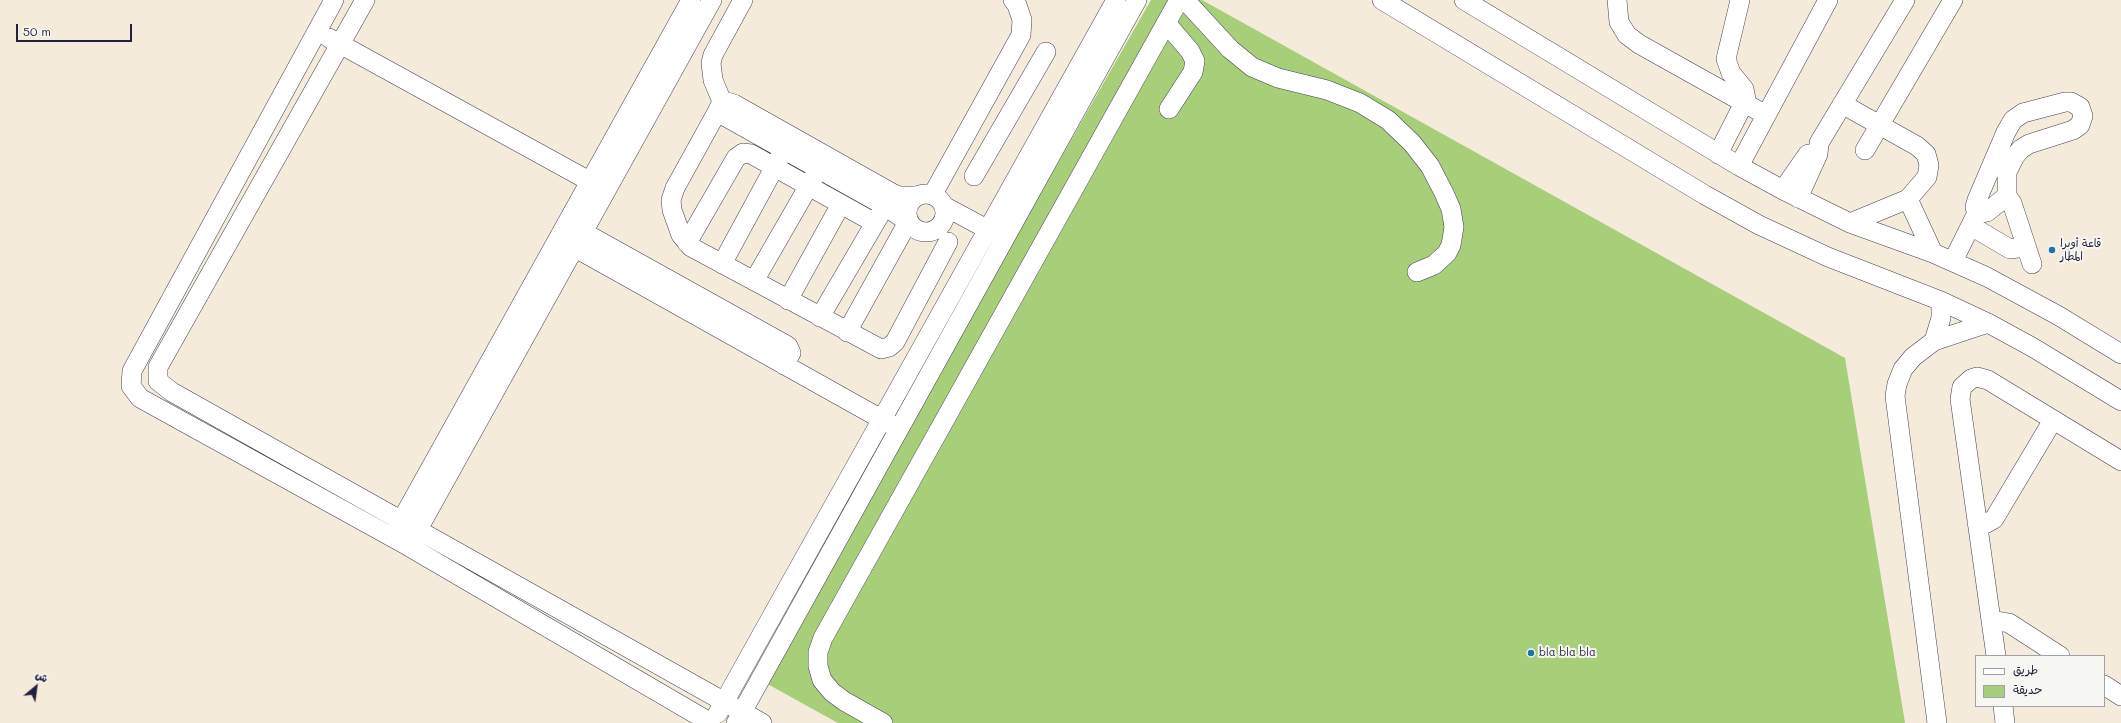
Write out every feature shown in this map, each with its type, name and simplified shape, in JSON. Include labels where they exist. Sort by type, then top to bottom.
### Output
[{"type":"street","points":[[334,0],[316,30],[132,371],[131,386],[140,398],[404,534],[724,702],[739,717],[762,723]]},
{"type":"street","points":[[365,0],[158,367],[158,381],[172,392],[712,723],[1116,0]]},
{"type":"street","points":[[404,534],[572,239],[691,0]]},
{"type":"street","points":[[572,239],[598,186],[712,0]]},
{"type":"street","points":[[743,0],[716,47],[711,63],[713,80],[720,108],[672,194],[672,210],[681,234],[687,243],[754,282],[877,348],[885,349],[892,345],[948,242]]},
{"type":"street","points":[[931,199],[1018,42],[1022,28],[1020,13],[1013,0]]},
{"type":"street","points":[[739,717],[1137,0]]},
{"type":"street","points":[[883,723],[844,701],[832,692],[822,680],[818,666],[818,652],[823,638],[1179,0]]},
{"type":"street","points":[[1185,0],[1230,49],[1252,67],[1278,78],[1328,90],[1360,103],[1388,120],[1412,143],[1430,166],[1444,193],[1451,209],[1454,227],[1452,240],[1447,253],[1434,265],[1417,272]]},
{"type":"street","points":[[1382,0],[1705,195],[1759,225],[1828,257],[1941,301],[1988,323],[2032,347],[2121,401]]},
{"type":"street","points":[[1464,0],[1739,166],[1850,223],[1933,253],[2020,294],[2121,354]]},
{"type":"street","points":[[1617,0],[1619,22],[1627,34],[1640,44],[1766,115]]},
{"type":"street","points":[[1718,154],[1744,103],[1746,94],[1731,73],[1726,59],[1740,0]]},
{"type":"street","points":[[1739,166],[1828,0]]},
{"type":"street","points":[[1791,194],[1818,154],[1819,143],[1904,0]]},
{"type":"street","points":[[1865,150],[1953,0]]},
{"type":"street","points":[[1166,23],[1190,51],[1195,61],[1193,72],[1169,109]]},
{"type":"street","points":[[316,30],[598,186]]},
{"type":"street","points":[[974,176],[1046,52]]},
{"type":"street","points":[[1004,67],[1029,80]]},
{"type":"street","points":[[720,108],[734,104],[788,143],[819,169],[885,206],[917,230],[929,232],[990,265]]},
{"type":"street","points":[[1842,104],[1917,146],[1926,154],[1929,165],[1927,177],[1908,199],[1850,223]]},
{"type":"street","points":[[962,142],[986,155]]},
{"type":"street","points":[[722,264],[788,143]]},
{"type":"street","points":[[788,143],[899,196],[931,199],[1004,239]]},
{"type":"street","points":[[687,243],[739,154],[746,152],[875,223]]},
{"type":"street","points":[[1952,261],[1974,220],[1975,204],[2007,152],[2007,196],[2012,203],[2029,255],[2010,249],[1974,220]]},
{"type":"street","points":[[754,282],[819,169]]},
{"type":"street","points":[[1974,220],[2007,196]]},
{"type":"street","points":[[848,332],[908,222],[906,210],[910,200],[931,199],[945,213],[941,225],[929,232]]},
{"type":"street","points":[[1908,199],[1933,253]]},
{"type":"street","points":[[788,300],[840,204]]},
{"type":"street","points":[[820,317],[885,206]]},
{"type":"street","points":[[572,239],[784,365],[899,429]]},
{"type":"street","points":[[1934,341],[1941,318],[1941,301]]},
{"type":"street","points":[[1937,723],[1895,396],[1897,384],[1904,369],[1913,358],[1934,341],[1988,323]]},
{"type":"street","points":[[1996,655],[1960,399],[1962,386],[1971,379],[1983,378],[2121,461]]},
{"type":"street","points":[[1978,523],[1985,524],[1994,519],[2053,420]]},
{"type":"street","points":[[1991,620],[2009,623],[2058,655]]},
{"type":"street","points":[[2105,685],[2121,696]]},
{"type":"street","points":[[2003,707],[2005,723]]},
{"type":"green space","points":[[1151,0],[1202,0],[1845,358],[1905,723],[838,723],[762,681]]},
{"type":"place","name":"قاعة أوبرا المطار","points":[[2052,250]]},
{"type":"place","name":"bla bla bla","points":[[1531,653]]}]
